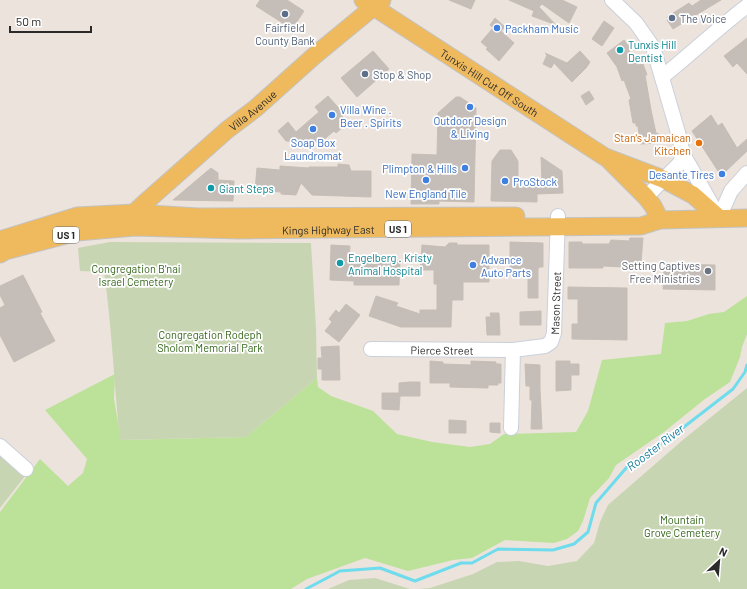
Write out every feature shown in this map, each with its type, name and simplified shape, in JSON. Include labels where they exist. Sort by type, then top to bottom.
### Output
[{"type":"main road","name":"Tunxis Hill Cut Off South","points":[[373,2],[605,157],[646,197],[653,206],[660,220]]},
{"type":"main road","name":"Villa Avenue","points":[[135,220],[148,200],[227,130],[256,108],[373,2]]},
{"type":"main road","name":"Tunxis Hill Cut Off South","points":[[605,157],[663,179],[693,195],[719,218]]},
{"type":"main road","name":"Kings Highway East","points":[[0,240],[77,216],[135,220],[198,217],[557,222],[639,215],[660,220],[747,218]]},
{"type":"main road","name":"Kings Highway East","points":[[0,254],[6,251],[77,232],[135,220]]},
{"type":"street","points":[[612,0],[636,23],[652,47],[662,77],[683,154],[719,218]]},
{"type":"street","points":[[662,77],[696,50],[722,25],[747,6]]},
{"type":"street","points":[[646,197],[680,163],[683,154]]},
{"type":"street","points":[[719,218],[731,191],[747,173]]},
{"type":"street","name":"Mason Street","points":[[513,350],[545,346],[551,342],[554,333],[557,222]]},
{"type":"street","name":"Pierce Street","points":[[371,349],[513,350]]},
{"type":"street","points":[[511,428],[513,350]]},
{"type":"street","points":[[0,446],[26,469]]},
{"type":"green space","name":"Congregation Rodeph Sholom Memorial Park","points":[[110,242],[311,243],[316,328],[317,378],[246,437],[120,440],[104,272],[80,271],[78,248]]},
{"type":"green space","points":[[747,296],[747,334],[730,382],[705,399],[664,432],[616,465],[609,478],[590,498],[583,521],[578,531],[567,539],[554,543],[505,540],[472,558],[453,560],[408,571],[365,558],[307,579],[291,589],[0,589],[0,512],[40,459],[68,486],[83,473],[87,459],[45,410],[115,374],[114,399],[121,440],[246,437],[317,378],[318,387],[331,396],[373,411],[397,434],[432,442],[470,447],[490,444],[504,434],[576,432],[588,411],[602,360],[661,354],[665,323],[687,321],[709,314],[724,312]]},
{"type":"green space","name":"Mountain Grove Cemetery","points":[[747,388],[747,589],[418,589],[430,588],[473,574],[497,562],[519,561],[548,566],[577,561],[594,543],[600,522],[608,505],[684,439]]},
{"type":"green space","points":[[0,454],[25,476],[0,508]]},
{"type":"green space","points":[[375,578],[410,589],[328,589],[349,580]]},
{"type":"building","name":"Fairfield County Bank","points":[[260,0],[287,0],[304,11],[292,29],[256,6]]},
{"type":"building","points":[[449,0],[475,0],[471,9]]},
{"type":"building","points":[[509,0],[562,0],[577,7],[569,23],[542,4],[539,7],[556,25],[532,16],[534,11]]},
{"type":"building","points":[[701,0],[721,0],[673,29],[667,20],[667,17],[689,3],[692,6]]},
{"type":"building","points":[[495,18],[505,27],[501,31],[514,43],[499,61],[481,42],[493,28],[490,25]]},
{"type":"building","points":[[604,21],[614,28],[602,46],[592,39]]},
{"type":"building","points":[[747,38],[747,74],[737,63],[733,67],[724,56]]},
{"type":"building","points":[[624,40],[631,49],[629,51],[638,65],[643,64],[647,75],[645,75],[651,110],[656,133],[659,134],[660,143],[640,144],[638,126],[636,126],[636,123],[633,123],[629,100],[631,99],[624,80],[622,81],[617,67],[607,53]]},
{"type":"building","name":"Stop & Shop","points":[[373,51],[389,69],[357,97],[341,78]]},
{"type":"building","points":[[580,51],[590,62],[572,82],[554,63],[551,68],[543,64],[547,55],[545,53],[567,63]]},
{"type":"building","points":[[589,91],[594,99],[586,105],[581,96]]},
{"type":"building","points":[[328,96],[344,114],[342,116],[348,123],[336,133],[334,131],[321,142],[286,141],[278,131],[288,122],[296,132],[319,112],[315,107]]},
{"type":"building","points":[[456,97],[460,97],[476,108],[474,202],[439,201],[439,204],[411,204],[412,154],[437,155],[438,113]]},
{"type":"building","points":[[711,115],[718,126],[722,123],[737,148],[747,139],[747,151],[724,173],[720,174],[692,131]]},
{"type":"building","points":[[500,150],[511,150],[518,161],[518,181],[542,181],[541,157],[562,171],[563,193],[537,194],[537,202],[491,201],[492,161]]},
{"type":"building","points":[[338,164],[349,165],[351,171],[371,171],[371,197],[312,195],[301,183],[296,195],[255,190],[257,168],[280,170],[280,166],[309,168],[338,167]]},
{"type":"building","name":"Giant Steps","points":[[211,168],[218,173],[218,180],[234,181],[233,201],[173,200]]},
{"type":"building","points":[[630,238],[643,238],[641,263],[639,264],[622,263],[622,267],[603,266],[603,268],[569,268],[569,242],[582,242],[582,244],[609,244],[611,240],[629,241]]},
{"type":"building","points":[[510,242],[543,243],[543,267],[539,267],[538,269],[538,298],[528,298],[528,269],[510,268]]},
{"type":"building","points":[[449,243],[457,243],[457,245],[489,245],[489,282],[463,282],[463,300],[452,300],[451,327],[401,327],[369,316],[376,296],[398,303],[396,306],[420,314],[420,310],[437,310],[437,284],[434,284],[434,270],[420,270],[422,245],[445,247]]},
{"type":"building","points":[[331,245],[350,246],[349,260],[400,260],[399,285],[354,285],[354,281],[330,280]]},
{"type":"building","points":[[664,264],[715,265],[715,290],[663,289]]},
{"type":"building","points":[[23,275],[42,312],[40,313],[55,341],[14,362],[0,335],[0,308],[5,305],[0,295],[0,286]]},
{"type":"building","points":[[568,287],[627,288],[627,340],[572,339],[572,324],[578,324],[578,299],[568,299]]},
{"type":"building","points":[[346,304],[360,315],[339,342],[325,331],[332,322],[329,319],[336,310],[339,313]]},
{"type":"building","points":[[541,311],[541,325],[520,325],[520,312]]},
{"type":"building","points":[[490,313],[499,313],[500,335],[487,335],[486,317],[491,317]]},
{"type":"building","points":[[339,346],[340,380],[322,380],[322,369],[318,369],[318,358],[322,358],[321,347]]},
{"type":"building","points":[[430,361],[443,362],[443,364],[471,365],[471,361],[496,362],[496,364],[501,364],[501,383],[498,383],[498,385],[488,385],[488,388],[450,387],[450,383],[430,383]]},
{"type":"building","points":[[556,361],[570,361],[570,364],[579,364],[579,375],[571,375],[571,390],[556,391]]},
{"type":"building","points":[[525,364],[540,365],[542,429],[531,429],[532,400],[530,400],[530,386],[526,386]]},
{"type":"building","points":[[420,382],[420,396],[400,396],[399,410],[382,409],[382,393],[399,393],[399,383]]},
{"type":"building","points":[[449,420],[466,421],[466,433],[449,433]]},
{"type":"building","points":[[490,423],[500,423],[500,433],[490,432]]},
{"type":"waterway","name":"Rooster River","points":[[306,589],[340,571],[380,568],[415,581],[461,563],[472,563],[498,549],[553,550],[574,544],[588,532],[596,503],[627,467],[680,430],[733,389],[745,372],[747,365]]},
{"type":"place","name":"Fairfield County Bank","points":[[285,14]]},
{"type":"place","name":"The Voice","points":[[672,18]]},
{"type":"place","name":"Packham Music","points":[[497,28]]},
{"type":"place","name":"Tunxis Hill Dentist","points":[[620,50]]},
{"type":"place","name":"Stop & Shop","points":[[365,74]]},
{"type":"place","name":"Outdoor Design & Living","points":[[470,107]]},
{"type":"place","name":"Villa Wine . Beer . Spirits","points":[[332,115]]},
{"type":"place","name":"Soap Box Laundromat","points":[[313,129]]},
{"type":"place","name":"Stan's Jamaican Kitchen","points":[[699,143]]},
{"type":"place","name":"Plimpton & Hills","points":[[465,168]]},
{"type":"place","name":"Desante Tires","points":[[722,174]]},
{"type":"place","name":"New England Tile","points":[[426,180]]},
{"type":"place","name":"ProStock","points":[[505,181]]},
{"type":"place","name":"Giant Steps","points":[[211,188]]},
{"type":"place","name":"Engelberg . Kristy Animal Hospital","points":[[340,263]]},
{"type":"place","name":"Advance Auto Parts","points":[[473,265]]},
{"type":"place","name":"Setting Captives Free Ministries","points":[[708,271]]},
{"type":"park label","name":"Congregation B'nai Israel Cemetery","points":[[136,274]]}]
